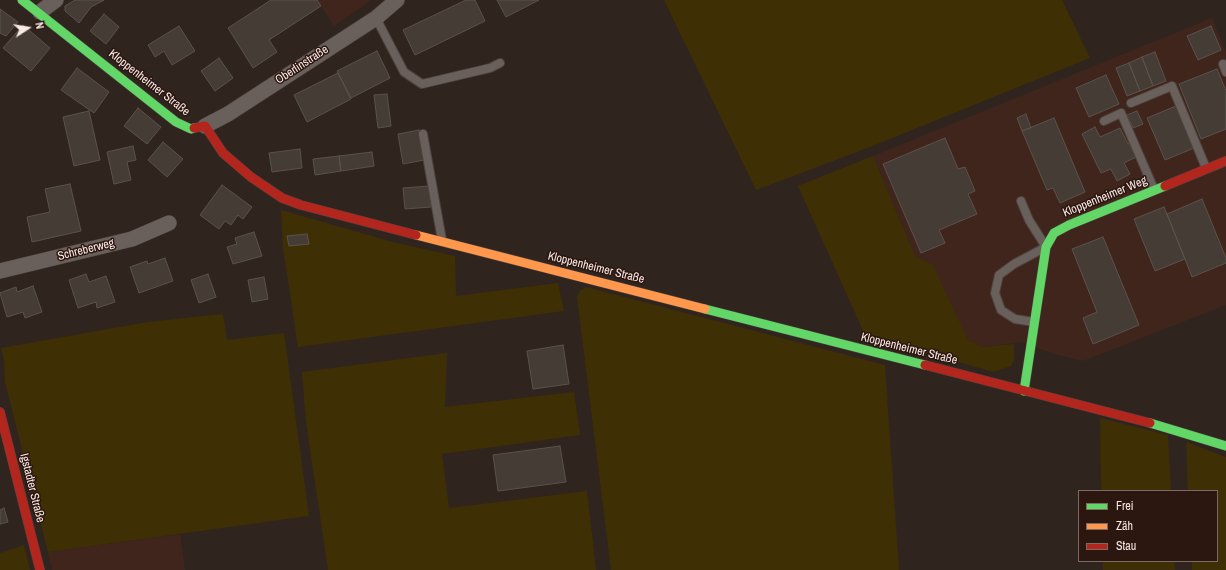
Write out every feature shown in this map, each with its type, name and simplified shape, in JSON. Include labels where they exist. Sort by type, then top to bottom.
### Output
[{"type":"street","name":"Kloppenheimer Straße","points":[[22,0],[40,12],[176,122],[191,129],[205,126],[223,153],[251,178],[282,198],[301,206],[1024,390],[1174,429],[1226,446]]},
{"type":"street","points":[[40,12],[56,0]]},
{"type":"street","name":"Oberlinstraße","points":[[205,126],[228,114],[376,18],[397,0]]},
{"type":"street","name":"Kloppenheimer Weg","points":[[1024,390],[1046,247],[1051,237],[1058,230],[1226,161]]},
{"type":"street","name":"Schreberweg","points":[[0,271],[132,239],[169,223]]},
{"type":"street","name":"Igstadter Straße","points":[[0,412],[6,461],[40,570]]},
{"type":"lane","points":[[376,18],[404,72],[422,84],[490,68],[500,62]]},
{"type":"lane","points":[[1131,103],[1172,86],[1206,169]]},
{"type":"lane","points":[[1104,121],[1121,113],[1155,190]]},
{"type":"lane","points":[[423,134],[442,241]]},
{"type":"lane","points":[[1021,201],[1029,220],[1046,247],[1014,264],[999,275],[994,293],[1001,310],[1015,319],[1034,322]]},
{"type":"shaded area","points":[[317,0],[371,0],[334,26]]},
{"type":"shaded area","points":[[664,0],[1062,0],[1090,58],[870,147],[756,190]]},
{"type":"shaded area","points":[[1212,18],[1226,52],[1226,305],[1083,361],[1051,353],[1022,342],[983,347],[968,340],[933,266],[915,256],[873,156]]},
{"type":"shaded area","points":[[873,156],[915,256],[933,265],[968,340],[983,347],[1014,344],[1014,360],[1011,366],[993,372],[865,335],[798,186]]},
{"type":"shaded area","points":[[281,210],[393,242],[455,256],[456,296],[558,283],[564,311],[298,347],[283,247]]},
{"type":"shaded area","points":[[586,287],[885,365],[899,570],[611,570],[577,297],[580,291]]},
{"type":"shaded area","points":[[223,314],[227,340],[284,333],[309,516],[48,552],[5,382],[4,360],[1,348],[148,322]]},
{"type":"shaded area","points":[[447,353],[445,407],[574,392],[580,435],[442,454],[449,508],[587,491],[596,570],[328,570],[306,422],[302,372]]},
{"type":"shaded area","points":[[1100,418],[1168,435],[1171,490],[1101,490]]},
{"type":"shaded area","points":[[1186,442],[1226,457],[1226,570],[1192,570],[1192,562],[1218,562],[1218,490],[1188,490]]},
{"type":"shaded area","points":[[180,534],[185,570],[52,570],[48,552]]},
{"type":"shaded area","points":[[24,545],[30,570],[0,570],[0,553]]},
{"type":"shaded area","points":[[1103,562],[1174,562],[1175,570],[1103,570]]},
{"type":"building","points":[[75,0],[104,0],[91,7],[79,23],[65,11],[65,6]]},
{"type":"building","points":[[271,0],[317,0],[321,6],[269,40],[277,52],[253,68],[228,28]]},
{"type":"building","points":[[466,0],[475,0],[485,21],[415,55],[403,30]]},
{"type":"building","points":[[497,0],[539,0],[506,17]]},
{"type":"building","points":[[0,9],[18,22],[6,36],[0,33]]},
{"type":"building","points":[[104,14],[119,27],[106,44],[90,31]]},
{"type":"building","points":[[23,25],[50,48],[31,71],[3,48]]},
{"type":"building","points":[[179,26],[195,51],[172,65],[164,51],[155,57],[148,45]]},
{"type":"building","points":[[1211,26],[1221,50],[1198,60],[1187,36]]},
{"type":"building","points":[[377,51],[390,78],[351,98],[337,71]]},
{"type":"building","points":[[1155,52],[1166,81],[1153,86],[1142,57]]},
{"type":"building","points":[[1142,57],[1153,86],[1140,91],[1129,63]]},
{"type":"building","points":[[219,58],[233,78],[215,91],[201,71]]},
{"type":"building","points":[[1129,63],[1140,91],[1127,96],[1116,68]]},
{"type":"building","points":[[77,68],[109,92],[94,113],[61,90]]},
{"type":"building","points":[[1217,69],[1226,91],[1226,129],[1201,139],[1179,84]]},
{"type":"building","points":[[338,73],[351,99],[307,122],[294,95]]},
{"type":"building","points":[[1106,75],[1119,104],[1089,117],[1076,88]]},
{"type":"building","points":[[387,94],[391,126],[378,128],[374,95]]},
{"type":"building","points":[[1176,106],[1194,148],[1165,160],[1147,118]]},
{"type":"building","points":[[138,108],[161,127],[147,144],[124,126]]},
{"type":"building","points":[[89,111],[100,160],[74,166],[63,117]]},
{"type":"building","points":[[1137,111],[1143,124],[1133,128],[1127,115]]},
{"type":"building","points":[[1026,114],[1031,128],[1022,131],[1017,118]]},
{"type":"building","points":[[1054,118],[1085,192],[1060,203],[1053,188],[1047,190],[1022,131]]},
{"type":"building","points":[[1095,127],[1100,137],[1120,128],[1128,144],[1131,142],[1138,156],[1124,163],[1130,174],[1117,181],[1111,169],[1101,173],[1082,134]]},
{"type":"building","points":[[419,130],[424,160],[403,164],[398,134]]},
{"type":"building","points":[[945,138],[958,169],[965,167],[975,191],[968,194],[977,214],[939,230],[945,243],[921,253],[883,164]]},
{"type":"building","points":[[163,142],[183,159],[167,177],[148,160]]},
{"type":"building","points":[[133,146],[136,160],[127,162],[131,180],[114,184],[107,152]]},
{"type":"building","points":[[300,149],[302,168],[272,172],[269,153]]},
{"type":"building","points":[[372,152],[374,166],[341,171],[339,156]]},
{"type":"building","points":[[339,156],[341,171],[315,175],[313,159]]},
{"type":"building","points":[[70,184],[81,231],[32,242],[27,217],[50,212],[45,189]]},
{"type":"building","points":[[222,185],[252,207],[243,219],[238,215],[231,225],[225,221],[219,229],[200,215]]},
{"type":"building","points":[[429,186],[431,207],[405,209],[403,188]]},
{"type":"building","points":[[1202,199],[1226,258],[1226,263],[1192,277],[1167,214]]},
{"type":"building","points":[[1164,207],[1185,259],[1155,271],[1134,219]]},
{"type":"building","points":[[254,232],[262,256],[233,264],[227,247],[237,244],[235,238]]},
{"type":"building","points":[[307,234],[309,244],[289,246],[287,236]]},
{"type":"building","points":[[1103,237],[1139,325],[1093,344],[1083,318],[1097,312],[1072,249]]},
{"type":"building","points":[[165,258],[173,281],[139,293],[130,267],[147,261],[148,264]]},
{"type":"building","points":[[86,274],[89,282],[106,276],[115,302],[97,308],[96,302],[78,308],[69,280]]},
{"type":"building","points":[[208,274],[216,297],[199,303],[191,280]]},
{"type":"building","points":[[264,277],[268,299],[252,302],[248,280]]},
{"type":"building","points":[[33,286],[42,312],[25,318],[23,312],[7,317],[0,293],[16,287],[17,292]]},
{"type":"building","points":[[563,345],[569,384],[533,389],[527,351]]},
{"type":"building","points":[[560,446],[566,482],[498,491],[493,455]]},
{"type":"building","points":[[4,508],[8,522],[0,524],[0,510]]},
{"type":"traffic: fast","points":[[22,0],[176,122],[191,129],[194,128]]},
{"type":"traffic: fast","points":[[1024,391],[1046,247],[1054,233],[1069,225],[1165,186]]},
{"type":"traffic: fast","points":[[705,309],[925,365]]},
{"type":"traffic: fast","points":[[1150,423],[1226,446]]},
{"type":"traffic: slow","points":[[416,235],[705,309]]},
{"type":"traffic: jam","points":[[194,128],[205,126],[223,153],[251,177],[282,198],[301,205],[416,235]]},
{"type":"traffic: jam","points":[[1165,186],[1226,161]]},
{"type":"traffic: jam","points":[[925,365],[1150,423]]},
{"type":"traffic: jam","points":[[0,412],[40,570]]}]
